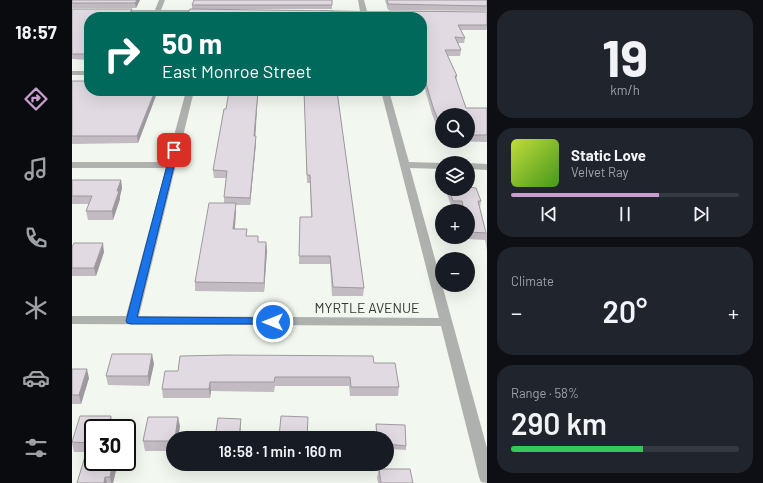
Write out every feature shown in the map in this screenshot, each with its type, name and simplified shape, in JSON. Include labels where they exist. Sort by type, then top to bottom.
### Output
[{"type":"street","points":[[157,12],[162,0]]},
{"type":"street","points":[[361,0],[364,12]]},
{"type":"street","points":[[72,73],[84,73]]},
{"type":"street","points":[[131,321],[189,96]]},
{"type":"street","points":[[386,96],[487,476]]},
{"type":"street","points":[[72,165],[170,165]]},
{"type":"street","points":[[405,165],[435,166]]},
{"type":"street","points":[[475,166],[487,167]]},
{"type":"street","name":"MYRTLE AVENUE","points":[[72,320],[446,322]]},
{"type":"building","points":[[72,0],[137,0],[135,3],[72,3]]},
{"type":"building","points":[[194,0],[332,0],[332,5],[192,5]]},
{"type":"building","points":[[387,0],[487,0],[487,6],[388,4]]},
{"type":"building","points":[[72,9],[132,9],[130,12],[84,12],[84,54],[72,54]]},
{"type":"building","points":[[190,9],[333,12],[188,12]]},
{"type":"building","points":[[390,11],[487,12],[487,25],[458,25],[465,38],[455,37],[461,50],[445,50],[457,76],[455,76],[466,108],[435,108],[435,112],[427,87],[427,12]]},
{"type":"building","points":[[72,81],[84,81],[84,96],[153,96],[137,136],[72,136]]},
{"type":"building","points":[[228,96],[258,96],[254,136],[256,136],[250,198],[224,197],[227,171],[213,170],[224,109],[226,109]]},
{"type":"building","points":[[304,96],[338,96],[364,288],[333,287],[330,256],[299,256],[300,217],[312,217],[310,175],[307,175]]},
{"type":"building","points":[[475,108],[487,108],[487,135],[475,135]]},
{"type":"building","points":[[72,180],[121,180],[112,211],[86,211],[92,196],[72,196]]},
{"type":"building","points":[[476,188],[481,201],[478,201],[486,233],[475,232],[475,204],[463,204],[462,201],[453,201],[451,196],[475,196]]},
{"type":"building","points":[[209,203],[236,203],[233,229],[247,229],[246,236],[258,236],[258,242],[266,242],[264,283],[195,282]]},
{"type":"building","points":[[74,243],[103,243],[94,268],[72,268],[72,247]]},
{"type":"building","points":[[112,354],[152,354],[148,376],[106,376]]},
{"type":"building","points":[[180,356],[373,356],[374,363],[395,363],[399,387],[351,387],[350,377],[275,377],[274,382],[210,382],[209,389],[162,389],[165,371],[178,371]]},
{"type":"building","points":[[72,369],[87,369],[79,395],[72,395]]},
{"type":"building","points":[[80,416],[111,416],[110,419],[84,419],[84,443],[72,442]]},
{"type":"building","points":[[281,416],[308,417],[307,431],[280,431]]},
{"type":"building","points":[[148,417],[178,417],[176,431],[166,431],[166,441],[143,441]]},
{"type":"building","points":[[218,418],[241,419],[240,431],[216,431]]},
{"type":"building","points":[[376,424],[405,425],[406,446],[394,445],[394,431],[376,431]]},
{"type":"building","points":[[84,460],[84,471],[111,471],[110,477],[105,477],[104,483],[77,483]]},
{"type":"building","points":[[410,469],[413,483],[381,483],[379,471]]},
{"type":"route","points":[[174,150],[131,321],[273,322]]}]
